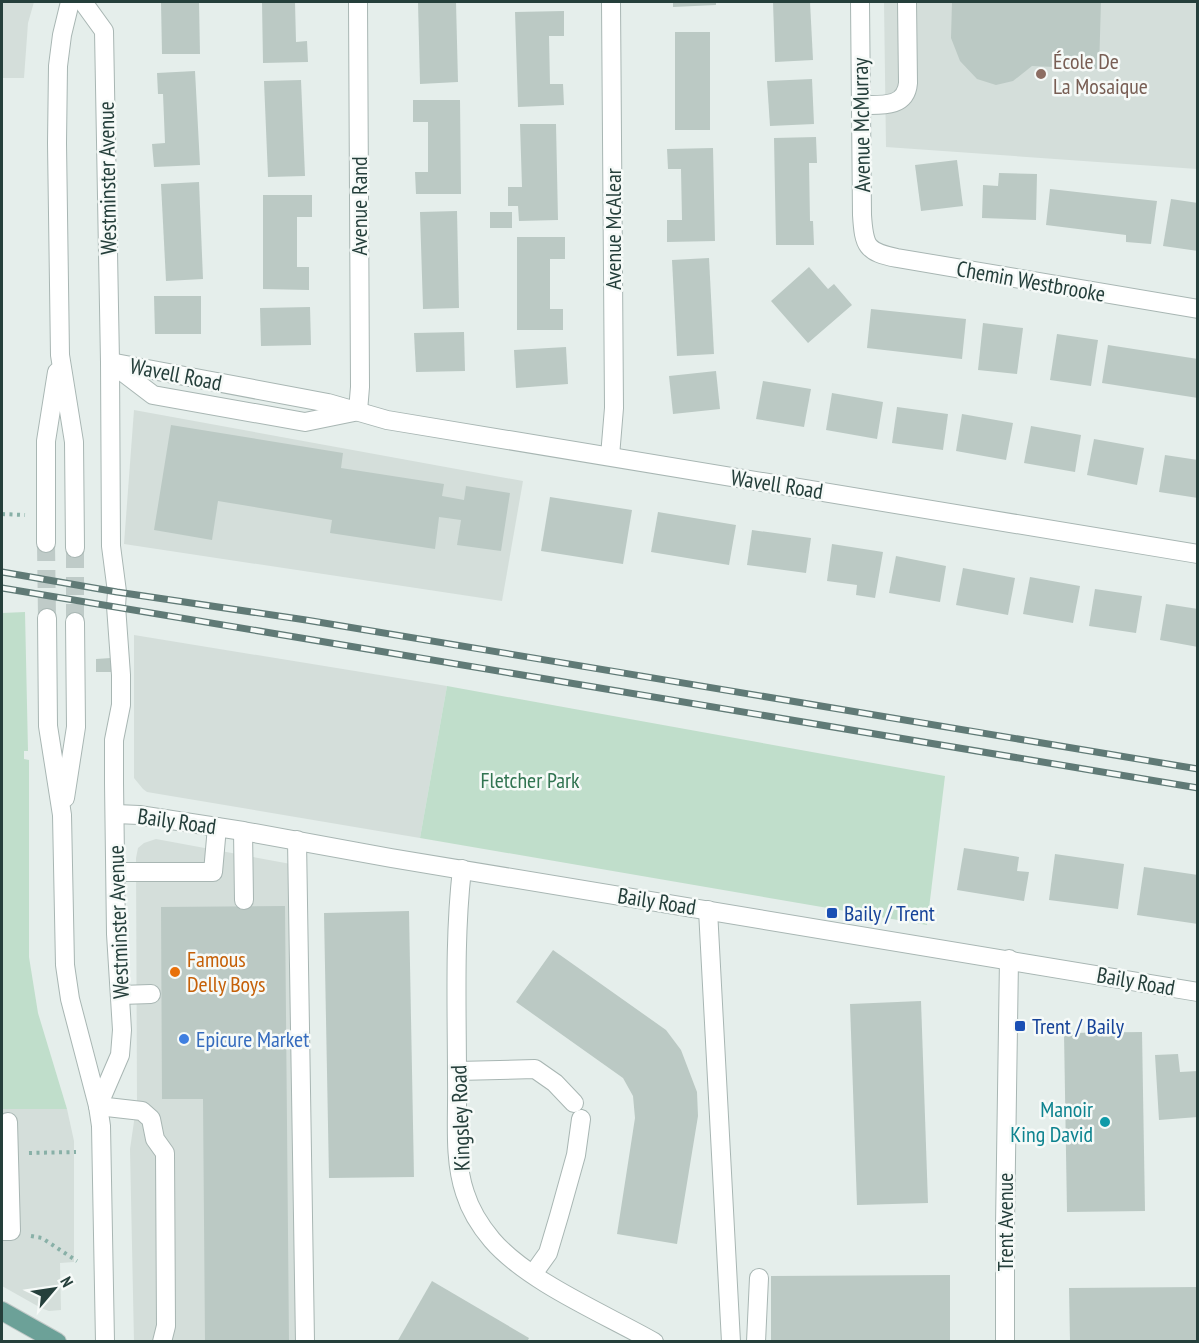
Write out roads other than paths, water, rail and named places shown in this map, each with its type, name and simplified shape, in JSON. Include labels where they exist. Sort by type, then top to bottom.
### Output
[{"type":"main road","points":[[2,1311],[57,1341]]},
{"type":"street","points":[[70,2],[62,35],[58,84],[60,355],[74,442],[75,548]]},
{"type":"street","name":"Westminster Avenue","points":[[83,2],[104,31],[111,546],[117,592],[121,698],[114,740],[116,934],[122,1045],[117,1064],[98,1106]]},
{"type":"street","name":"Avenue Rand","points":[[358,2],[360,387],[358,411]]},
{"type":"street","name":"Avenue McAlear","points":[[610,456],[614,408],[611,2]]},
{"type":"street","name":"Avenue McMurray","points":[[860,2],[862,215],[864,236],[868,247]]},
{"type":"street","points":[[861,105],[893,104],[906,94],[908,83],[907,2]]},
{"type":"street","name":"Chemin Westbrooke","points":[[868,247],[879,254],[897,258],[1197,309]]},
{"type":"street","points":[[46,543],[46,441],[60,355]]},
{"type":"street","name":"Wavell Road","points":[[110,362],[153,395],[305,422],[358,411]]},
{"type":"street","name":"Wavell Road","points":[[110,362],[316,400],[387,420],[1197,554]]},
{"type":"street","points":[[47,618],[48,726],[62,815],[63,931],[67,979],[101,1126],[105,1341]]},
{"type":"street","points":[[62,815],[76,727],[75,622]]},
{"type":"street","name":"Baily Road","points":[[116,814],[139,815],[243,831],[1197,992]]},
{"type":"street","points":[[116,872],[213,872],[217,827]]},
{"type":"street","points":[[243,831],[244,900]]},
{"type":"street","points":[[297,840],[305,1341]]},
{"type":"street","name":"Kingsley Road","points":[[462,869],[456,915],[457,1071],[459,1166],[465,1193],[492,1240],[520,1265],[566,1295],[654,1341]]},
{"type":"street","points":[[708,910],[731,1341]]},
{"type":"street","name":"Trent Avenue","points":[[1005,1341],[1009,959]]},
{"type":"street","points":[[121,995],[151,994]]},
{"type":"street","points":[[457,1071],[535,1069],[555,1083],[578,1111],[576,1155],[560,1216],[548,1253],[533,1274]]},
{"type":"street","points":[[98,1106],[142,1111],[151,1119],[155,1139],[165,1153],[166,1326],[162,1341]]},
{"type":"street","points":[[2,1231],[11,1231],[6,1181],[8,1122]]},
{"type":"street","points":[[756,1341],[759,1278]]},
{"type":"tunnel","points":[[46,543],[47,618]]},
{"type":"tunnel","points":[[75,548],[75,622]]},
{"type":"railway","points":[[2,572],[117,592],[306,620],[1198,769]]},
{"type":"railway","points":[[2,588],[1198,788]]},
{"type":"place","name":"École De La Mosaique","points":[[1041,74]]},
{"type":"place","name":"Baily / Trent","points":[[832,913]]},
{"type":"place","name":"Famous Delly Boys","points":[[175,972]]},
{"type":"place","name":"Trent / Baily","points":[[1020,1026]]},
{"type":"place","name":"Epicure Market","points":[[184,1039]]},
{"type":"place","name":"Manoir King David","points":[[1105,1122]]},
{"type":"park label","name":"Fletcher Park","points":[[530,780]]}]
